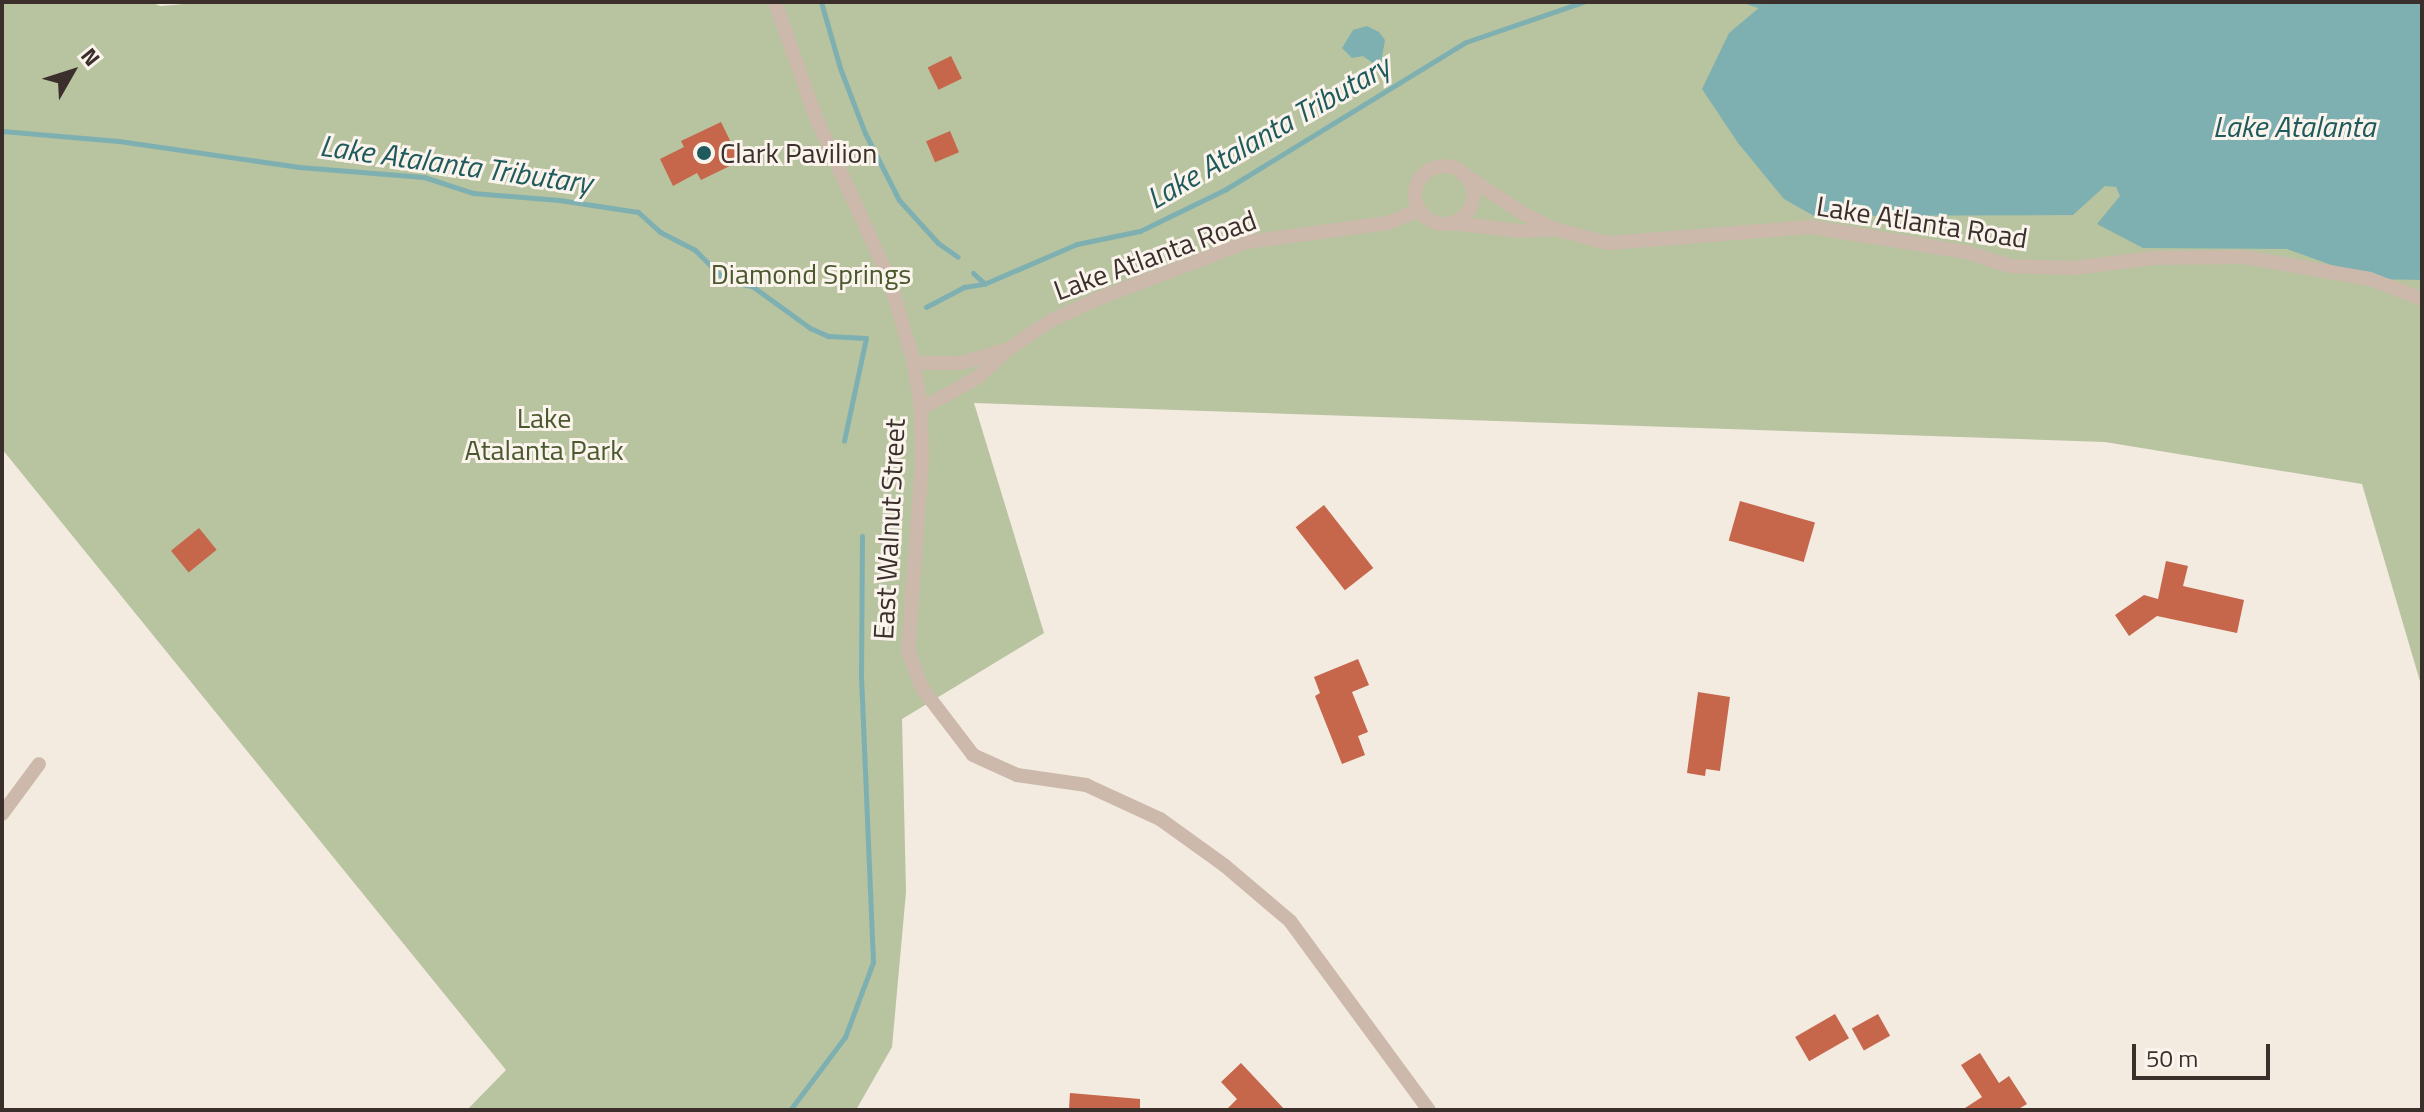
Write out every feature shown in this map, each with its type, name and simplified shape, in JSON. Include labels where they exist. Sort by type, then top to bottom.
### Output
[{"type":"street","name":"East Walnut Street","points":[[775,2],[816,118],[889,278],[914,363],[921,409],[922,462],[908,651],[922,688],[973,755],[1017,775],[1086,785],[1160,819],[1224,865],[1290,921],[1429,1110]]},
{"type":"street","points":[[1450,167],[1466,176],[1473,194],[1472,203],[1462,219],[1453,223],[1434,222],[1419,210],[1416,201],[1418,182],[1431,169],[1450,167]]},
{"type":"street","name":"Lake Atlanta Road","points":[[1466,176],[1524,214],[1554,229],[1608,243],[1811,227],[1966,252],[2010,266],[2074,268],[2152,258],[2244,257],[2370,279],[2422,299]]},
{"type":"street","name":"Lake Atlanta Road","points":[[921,409],[978,377],[1009,349],[1050,321],[1097,299],[1247,242],[1388,223],[1419,210]]},
{"type":"street","name":"Lake Atlanta Road","points":[[1453,223],[1520,231],[1554,229]]},
{"type":"street","name":"Lake Atlanta Road","points":[[914,363],[962,363],[1009,349]]},
{"type":"street","points":[[2,814],[39,764]]},
{"type":"green space","name":"Lake Atalanta Park","points":[[2,2],[151,2],[160,6],[209,2],[2422,2],[2422,688],[2362,484],[2105,442],[974,403],[1044,633],[902,719],[906,892],[892,1047],[856,1110],[467,1110],[506,1070],[2,449]]},
{"type":"water","name":"Lake Atalanta","points":[[1766,2],[2422,2],[2422,280],[2370,279],[2287,249],[2143,248],[2097,224],[2120,196],[2116,187],[2105,186],[2073,215],[1814,216],[1784,199],[1738,143],[1702,89],[1729,33]]},
{"type":"water","points":[[1367,26],[1379,32],[1385,40],[1381,63],[1374,64],[1363,56],[1352,58],[1342,48],[1353,30]]},
{"type":"building","points":[[951,56],[962,78],[939,90],[928,67]]},
{"type":"building","name":"Clark Pavilion","points":[[721,122],[740,161],[701,180],[697,173],[673,186],[660,159],[684,147],[681,141]]},
{"type":"building","points":[[950,131],[959,152],[935,162],[926,141]]},
{"type":"building","points":[[1740,501],[1815,522],[1804,562],[1729,540]]},
{"type":"building","points":[[1324,505],[1373,568],[1345,590],[1296,527]]},
{"type":"building","points":[[199,528],[217,550],[189,572],[171,551]]},
{"type":"building","points":[[2166,561],[2188,566],[2183,586],[2244,600],[2237,633],[2157,616],[2129,636],[2115,615],[2144,595],[2158,599]]},
{"type":"building","points":[[1358,659],[1369,685],[1352,692],[1368,732],[1358,736],[1365,755],[1342,764],[1315,696],[1320,693],[1314,677]]},
{"type":"building","points":[[1698,692],[1730,697],[1720,771],[1706,769],[1705,776],[1687,773]]},
{"type":"building","points":[[1835,1014],[1849,1038],[1809,1061],[1795,1037]]},
{"type":"building","points":[[1878,1014],[1890,1036],[1864,1050],[1852,1029]]},
{"type":"building","points":[[1980,1053],[1999,1083],[2009,1076],[2027,1104],[2017,1110],[1962,1110],[1982,1097],[1961,1065]]},
{"type":"building","points":[[1241,1063],[1285,1110],[1226,1110],[1237,1099],[1221,1082]]},
{"type":"building","points":[[1070,1093],[1140,1099],[1140,1110],[1069,1110]]},
{"type":"waterway","points":[[821,2],[840,68],[865,133],[899,200],[938,243],[958,257]]},
{"type":"waterway","name":"Lake Atalanta Tributary","points":[[926,307],[964,287],[984,284],[1077,244],[1140,231],[1226,189],[1466,42],[1583,2]]},
{"type":"waterway","name":"Lake Atalanta Tributary","points":[[1749,2],[1767,8]]},
{"type":"waterway","name":"Lake Atalanta Tributary","points":[[2,131],[119,141],[299,167],[424,177],[473,193],[559,200],[638,212],[660,232],[695,250],[725,280],[752,286],[810,328],[828,336],[866,338],[844,441]]},
{"type":"waterway","points":[[973,273],[984,283]]},
{"type":"waterway","points":[[790,1110],[845,1037],[873,962],[861,676],[862,536]]},
{"type":"place","name":"Clark Pavilion","points":[[704,153]]},
{"type":"park label","name":"Diamond Springs","points":[[811,274]]}]
